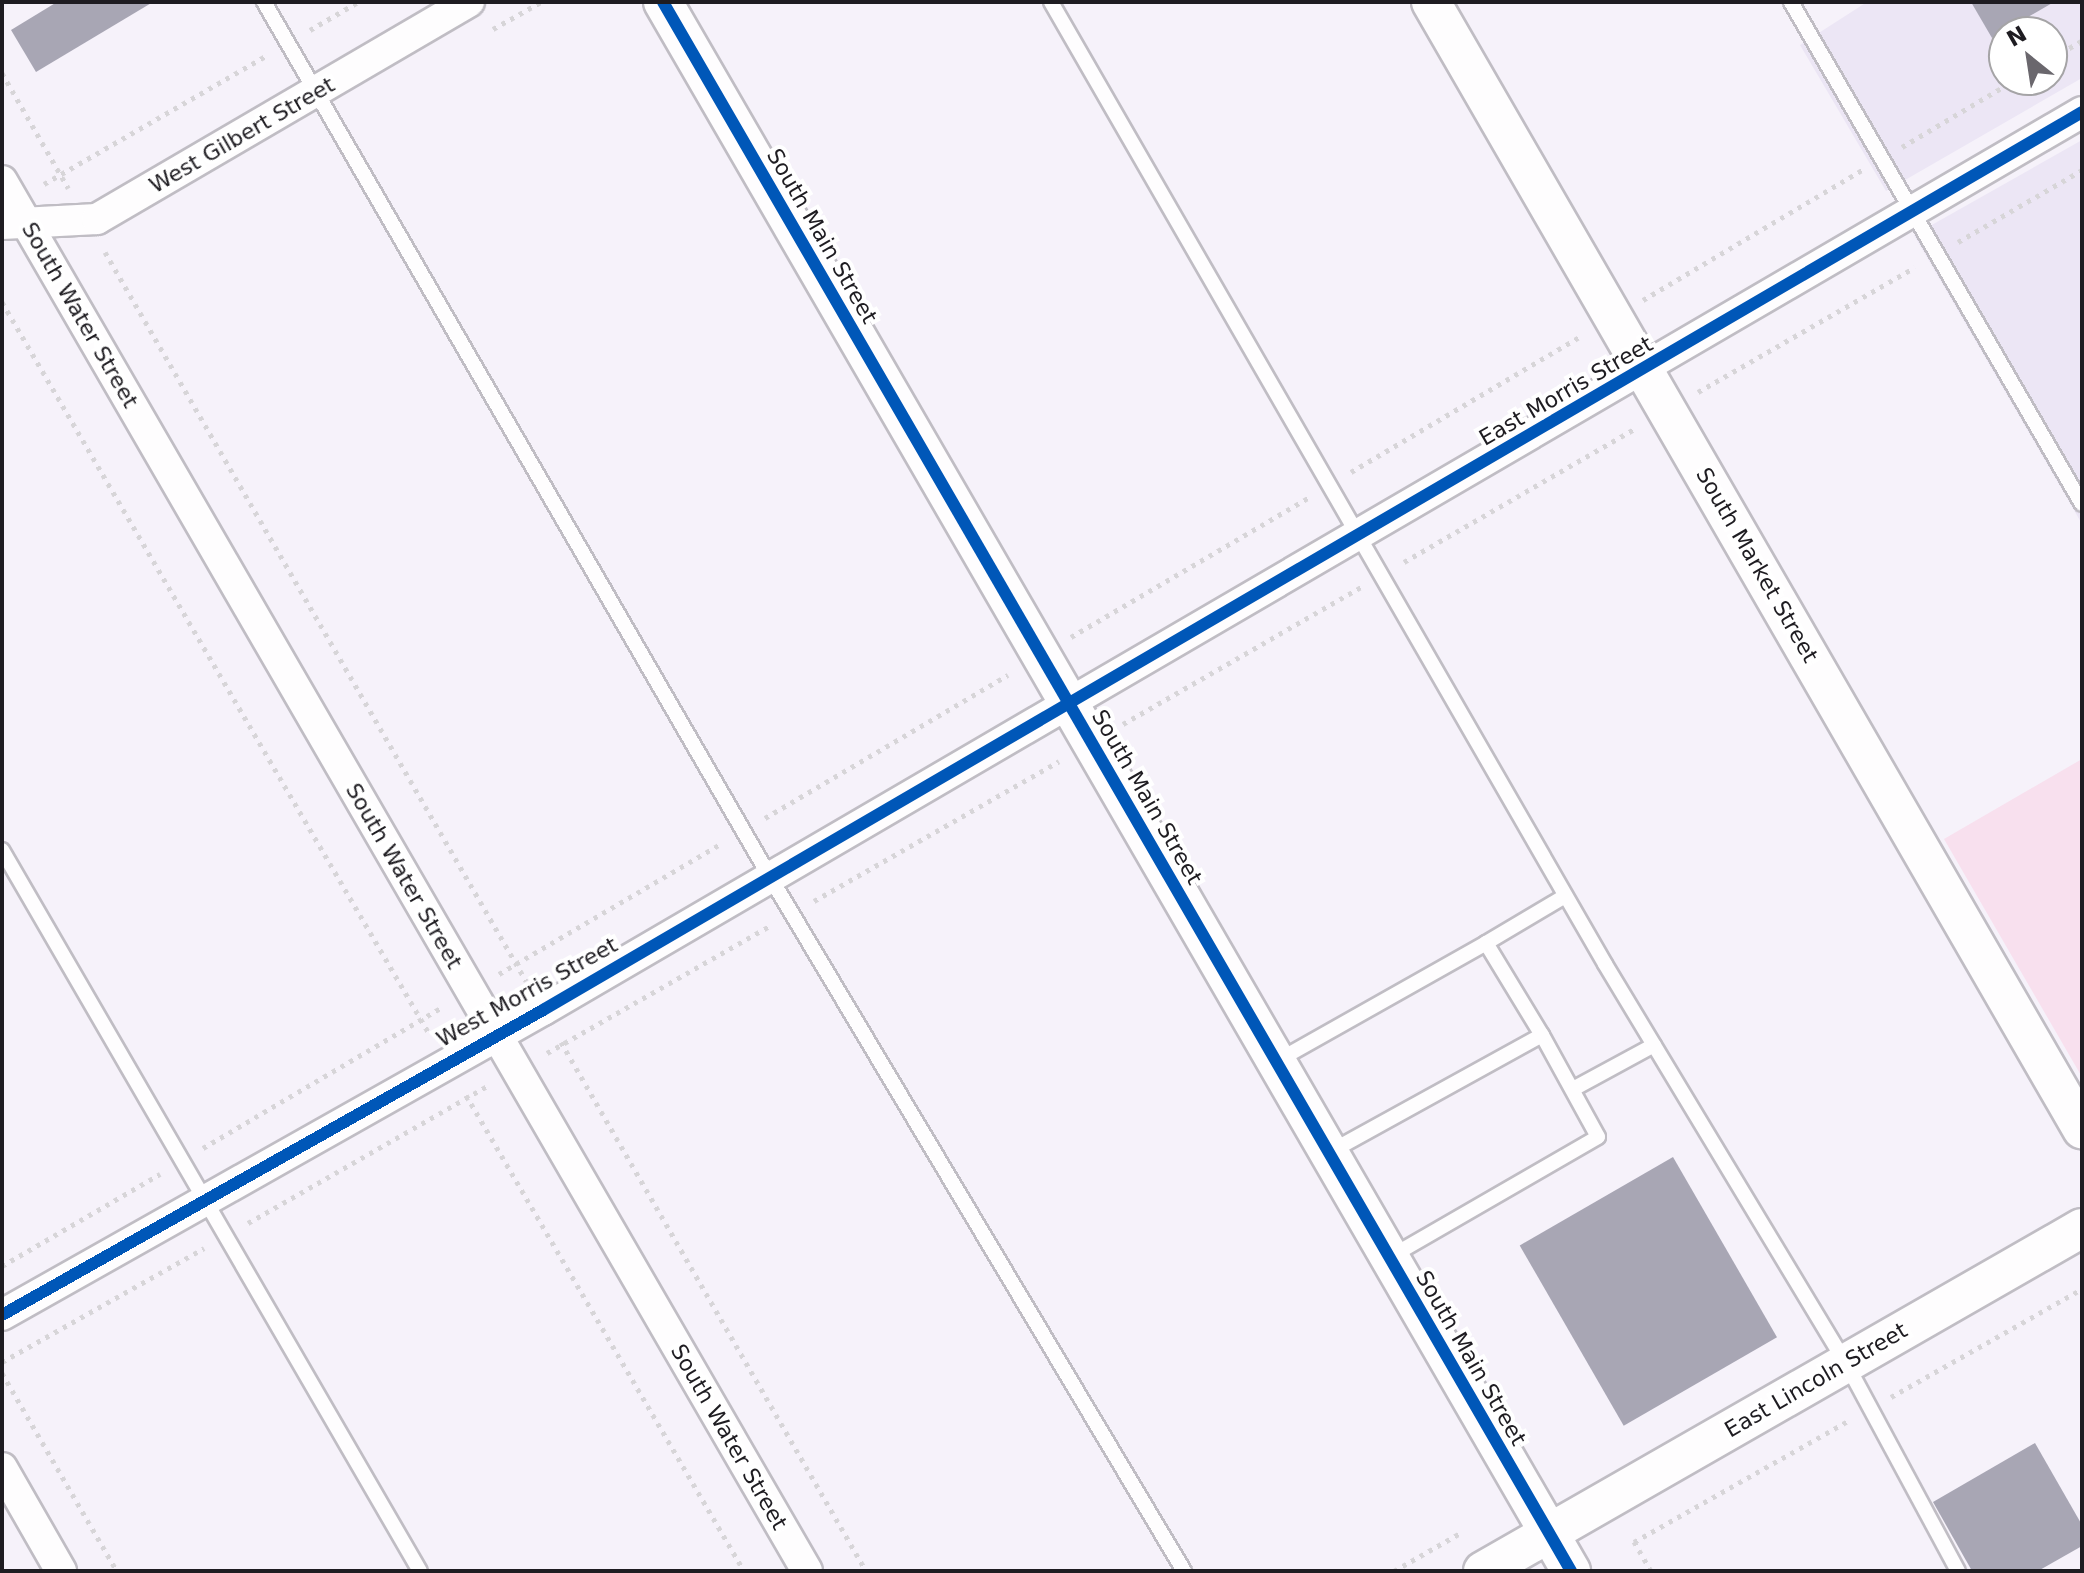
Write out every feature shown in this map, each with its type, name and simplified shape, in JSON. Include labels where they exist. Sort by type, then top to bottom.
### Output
[{"type":"street","name":"West Gilbert Street","points":[[14,223],[87,220],[469,2]]},
{"type":"street","name":"South Main Street","points":[[663,2],[1571,1571]]},
{"type":"street","name":"South Market Street","points":[[1431,2],[2082,1129]]},
{"type":"street","name":"East Morris Street","points":[[1070,702],[2082,112]]},
{"type":"street","name":"South Water Street","points":[[6,187],[14,223],[496,1034],[807,1571]]},
{"type":"street","name":"West Morris Street","points":[[2,1315],[445,1060],[543,1010],[1070,702]]},
{"type":"street","name":"East Lincoln Street","points":[[1483,1571],[2082,1228]]},
{"type":"street","points":[[2,1468],[61,1571]]},
{"type":"lane","points":[[264,2],[770,877],[1184,1571]]},
{"type":"lane","points":[[1051,2],[1565,896],[1846,1363],[1868,1410],[1958,1571]]},
{"type":"lane","points":[[1791,2],[2082,504]]},
{"type":"lane","points":[[2,850],[420,1571]]},
{"type":"lane","points":[[1277,1061],[1565,896]]},
{"type":"lane","points":[[1390,1257],[1598,1137],[1542,1035],[1486,943]]},
{"type":"lane","points":[[1330,1153],[1542,1035]]},
{"type":"lane","points":[[1573,1089],[1654,1045]]},
{"type":"path","points":[[6,187],[61,176],[358,2]]},
{"type":"path","points":[[2,73],[866,1571]]},
{"type":"path","points":[[2,1362],[792,913],[2082,170]]},
{"type":"path","points":[[2,302],[744,1571]]},
{"type":"path","points":[[1651,1571],[1634,1542],[2082,1289]]},
{"type":"path","points":[[2,1373],[117,1571]]},
{"type":"path","points":[[1394,1571],[1462,1532]]},
{"type":"shaded area","points":[[1867,2],[2082,2],[2082,78],[2068,86],[2068,16],[1988,16],[1988,96],[2051,96],[1886,191],[1800,45]]},
{"type":"shaded area","points":[[2082,140],[2082,524],[1914,235]]},
{"type":"shaded area","points":[[2082,759],[2082,1077],[1944,839]]},
{"type":"building","points":[[57,2],[153,2],[36,72],[11,30]]},
{"type":"building","points":[[1971,2],[2054,2],[2030,16],[1988,16],[1988,31]]},
{"type":"building","points":[[1673,1157],[1777,1337],[1624,1426],[1520,1246]]},
{"type":"building","points":[[2035,1443],[2082,1525],[2082,1546],[2038,1571],[1972,1571],[1933,1502]]},
{"type":"cycle path","points":[[663,2],[1571,1571]]},
{"type":"cycle path","points":[[2,1315],[543,1010],[2082,112]]}]
